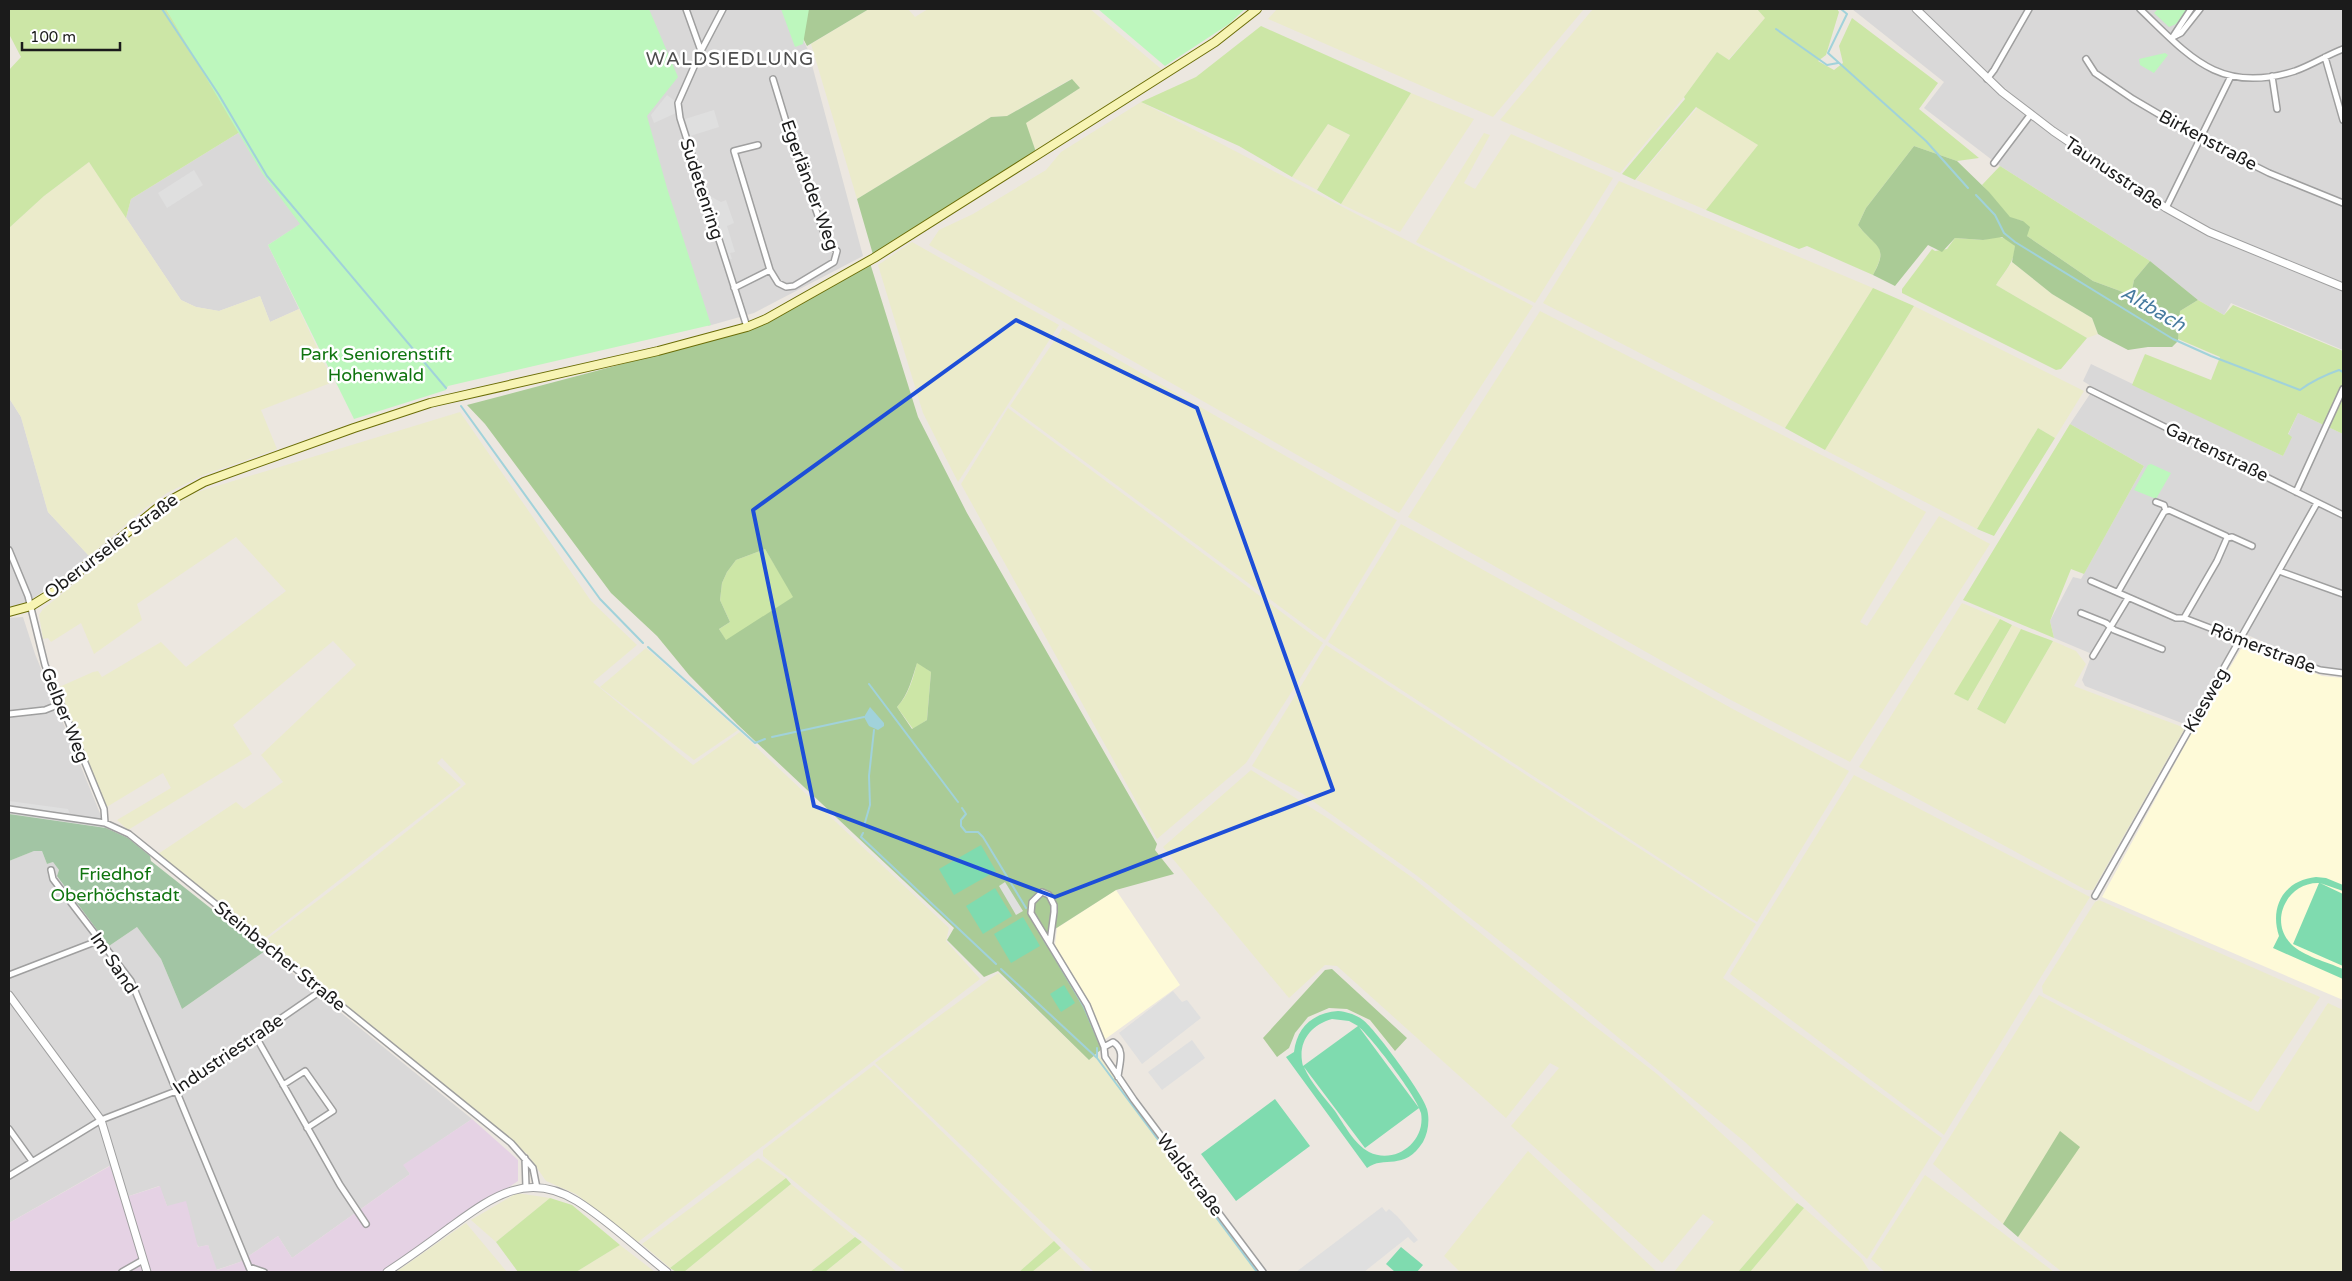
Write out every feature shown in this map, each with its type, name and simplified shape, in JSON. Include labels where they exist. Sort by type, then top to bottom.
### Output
[{"type":"main road","name":"Oberurseler Straße","points":[[9,612],[30,606],[72,579],[142,519],[175,496],[204,482],[354,428],[453,397],[658,351],[747,327],[880,253],[1207,47],[1250,16],[1256,9]]},
{"type":"street","points":[[686,9],[701,51]]},
{"type":"street","name":"Sudetenring","points":[[724,9],[701,51],[678,103],[680,118],[747,327]]},
{"type":"street","name":"Taunusstraße","points":[[1916,9],[1987,79],[2031,114],[2166,208],[2217,235],[2343,287]]},
{"type":"street","points":[[1987,79],[2030,9]]},
{"type":"street","points":[[2140,9],[2201,64],[2231,76],[2272,76],[2306,67],[2343,49]]},
{"type":"street","points":[[2171,38],[2191,9]]},
{"type":"street","points":[[2171,38],[2181,33],[2200,9]]},
{"type":"street","points":[[2325,57],[2343,120]]},
{"type":"street","name":"Birkenstraße","points":[[2086,59],[2095,74],[2201,139],[2269,173],[2343,203]]},
{"type":"street","points":[[2166,208],[2231,76]]},
{"type":"street","points":[[2272,76],[2277,110]]},
{"type":"street","name":"Egerländer Weg","points":[[770,270],[778,283],[786,288],[794,286],[834,262],[837,255],[837,250],[826,239],[791,138],[774,79]]},
{"type":"street","points":[[1994,163],[2031,114]]},
{"type":"street","points":[[734,288],[770,270],[734,151],[758,145]]},
{"type":"street","points":[[2296,492],[2343,389]]},
{"type":"street","name":"Gartenstraße","points":[[2090,390],[2343,515]]},
{"type":"street","points":[[2156,502],[2164,505],[2166,510],[2218,532],[2227,538],[2232,537],[2252,546]]},
{"type":"street","name":"Kiesweg","points":[[2094,896],[2318,503]]},
{"type":"street","points":[[2118,592],[2166,510]]},
{"type":"street","points":[[2184,618],[2217,561],[2227,538]]},
{"type":"street","name":"Gelber Weg","points":[[9,550],[30,606],[40,648],[60,704],[104,809],[105,822]]},
{"type":"street","points":[[2279,571],[2343,594]]},
{"type":"street","name":"Römerstraße","points":[[2091,581],[2176,618],[2184,618],[2320,670],[2343,673]]},
{"type":"street","points":[[2093,656],[2128,598]]},
{"type":"street","points":[[2081,613],[2162,649]]},
{"type":"street","points":[[9,714],[45,710],[60,704]]},
{"type":"street","name":"Steinbacher Straße","points":[[9,809],[105,822],[129,834],[143,844],[510,1142],[533,1168],[537,1188]]},
{"type":"street","name":"Im Sand","points":[[51,870],[53,879],[131,981],[250,1270]]},
{"type":"street","name":"Waldstraße","points":[[1050,942],[1054,905],[1049,894],[1042,892],[1035,898],[1031,913],[1087,1005],[1104,1047],[1104,1058],[1264,1272]]},
{"type":"street","points":[[9,975],[100,940]]},
{"type":"street","name":"Industriestraße","points":[[9,1176],[101,1120],[176,1091],[322,990]]},
{"type":"street","points":[[9,995],[101,1120],[147,1272]]},
{"type":"street","points":[[256,1036],[354,1209],[366,1224]]},
{"type":"street","points":[[1104,1047],[1113,1042],[1120,1049],[1122,1054],[1118,1077]]},
{"type":"street","points":[[283,1085],[305,1071],[332,1111],[307,1128]]},
{"type":"street","points":[[9,1129],[32,1161]]},
{"type":"street","points":[[525,1158],[526,1187]]},
{"type":"street","points":[[387,1272],[496,1196],[526,1187],[556,1191],[578,1201],[667,1272]]},
{"type":"street","points":[[122,1272],[143,1260]]},
{"type":"street","points":[[250,1270],[264,1272]]},
{"type":"highlighted area","points":[[1016,320],[1197,408],[1333,790],[1055,897],[814,806],[753,510]]},
{"type":"shaded area","points":[[647,9],[788,9],[808,50],[863,256],[754,313],[708,326],[640,126],[666,84]]},
{"type":"shaded area","points":[[1852,9],[2343,9],[2343,350],[2231,303],[2224,315],[2198,300],[2150,261],[2000,166],[1924,108],[1944,82]]},
{"type":"shaded area","points":[[667,95],[675,101],[676,113],[654,123],[651,115]]},
{"type":"shaded area","points":[[714,110],[719,127],[690,136],[685,119]]},
{"type":"shaded area","points":[[243,130],[310,218],[268,245],[299,309],[270,322],[260,296],[219,311],[196,307],[181,300],[126,218],[131,199]]},
{"type":"shaded area","points":[[194,170],[203,185],[167,208],[158,193]]},
{"type":"shaded area","points":[[708,195],[721,202],[726,200],[734,223],[727,226],[735,252],[730,253],[732,259],[728,260]]},
{"type":"shaded area","points":[[2091,364],[2283,456],[2291,437],[2288,435],[2298,413],[2343,434],[2343,669],[2319,667],[2241,632],[2187,725],[2085,686],[2082,680],[2092,654],[2054,638],[2050,621],[2073,577],[2081,579],[2144,466],[2070,424],[2094,388],[2083,381]]},
{"type":"shaded area","points":[[9,398],[21,417],[48,512],[90,557],[27,603],[9,607]]},
{"type":"shaded area","points":[[23,617],[35,654],[106,828],[9,814],[9,618]]},
{"type":"shaded area","points":[[2248,647],[2322,676],[2343,678],[2343,1000],[2102,897],[2202,714],[2241,649]]},
{"type":"shaded area","points":[[9,801],[68,809],[71,817],[9,809]]},
{"type":"shaded area","points":[[34,851],[42,851],[47,864],[53,862],[59,870],[57,876],[109,946],[137,927],[161,959],[182,1009],[265,951],[472,1119],[404,1165],[410,1174],[292,1258],[278,1236],[240,1262],[216,1270],[208,1245],[199,1247],[167,1206],[159,1186],[120,1199],[109,1166],[9,1223],[9,861]]},
{"type":"shaded area","points":[[1005,882],[1023,911],[1016,915],[999,886]]},
{"type":"shaded area","points":[[1116,890],[1180,985],[1104,1040],[1090,1003],[1055,945],[1057,928]]},
{"type":"shaded area","points":[[1173,991],[1182,1002],[1187,1000],[1201,1018],[1142,1064],[1119,1033]]},
{"type":"shaded area","points":[[1192,1040],[1205,1058],[1162,1090],[1148,1072]]},
{"type":"shaded area","points":[[472,1119],[518,1160],[518,1181],[385,1272],[9,1272],[9,1223],[110,1166],[120,1199],[160,1186],[167,1206],[186,1201],[198,1247],[208,1245],[217,1270],[240,1262],[278,1236],[292,1258],[410,1174],[403,1165]]},
{"type":"shaded area","points":[[1382,1207],[1386,1212],[1389,1209],[1397,1216],[1418,1240],[1414,1243],[1408,1237],[1364,1272],[1296,1272]]},
{"type":"green space","points":[[9,9],[166,9],[243,130],[131,199],[126,218],[89,162],[44,196],[9,228],[9,70],[21,57],[9,34]]},
{"type":"green space","name":"Park Seniorenstift Hohenwald","points":[[166,9],[649,9],[678,77],[647,116],[667,188],[711,325],[448,386],[446,390],[354,419],[268,245],[300,224],[262,173]]},
{"type":"green space","points":[[781,9],[809,9],[803,44],[795,47]]},
{"type":"green space","points":[[788,9],[869,9],[807,46]]},
{"type":"green space","points":[[869,9],[908,9],[915,17],[928,9],[1090,9],[1166,73],[1037,155],[1025,123],[1080,88],[1071,79],[1007,116],[991,117],[857,199],[811,44]]},
{"type":"green space","points":[[1098,9],[1245,9],[1229,24],[1165,66]]},
{"type":"green space","points":[[1277,9],[1584,9],[1493,117],[1268,19]]},
{"type":"green space","points":[[1593,9],[1757,9],[1766,17],[1728,60],[1717,52],[1684,97],[1620,173],[1500,120]]},
{"type":"green space","points":[[1757,9],[1837,9],[1839,12],[1826,55],[1818,61],[1834,70],[1843,63],[1839,46],[1852,18],[1938,83],[1919,109],[1979,158],[1957,161],[1914,146],[1866,208],[1858,225],[1875,243],[1880,252],[1878,265],[1873,275],[1807,246],[1799,249],[1706,210],[1758,145],[1696,107],[1635,180],[1622,174],[1685,99],[1684,97],[1717,52],[1729,60],[1765,18]]},
{"type":"green space","points":[[2158,9],[2187,9],[2176,24],[2169,27],[2154,13]]},
{"type":"green space","points":[[1261,26],[1411,93],[1341,204],[1317,190],[1350,135],[1328,124],[1292,177],[1239,146],[1141,102],[1196,77]]},
{"type":"green space","points":[[2165,53],[2168,55],[2154,73],[2140,65],[2139,59]]},
{"type":"green space","points":[[1072,79],[1080,88],[1026,123],[1037,155],[874,258],[857,199],[991,117],[1007,116]]},
{"type":"green space","points":[[1411,93],[1474,119],[1400,232],[1341,204]]},
{"type":"green space","points":[[1141,102],[1533,306],[1399,513],[929,245],[939,230],[973,214],[1046,170],[1061,152]]},
{"type":"green space","points":[[1698,107],[1758,145],[1706,210],[1636,180]]},
{"type":"green space","points":[[1328,124],[1350,135],[1317,190],[1292,177]]},
{"type":"green space","points":[[1484,133],[1490,135],[1464,183],[1475,189],[1511,134],[1613,178],[1535,303],[1416,242]]},
{"type":"green space","points":[[1914,146],[1957,161],[1989,192],[2010,217],[2023,221],[2030,227],[2027,236],[2093,281],[2131,295],[2134,280],[2150,261],[2198,300],[2180,311],[2178,341],[2172,347],[2148,347],[2128,350],[2103,337],[2098,334],[2092,318],[2052,294],[2012,262],[2015,246],[2002,237],[1983,240],[1955,238],[1942,252],[1928,245],[1895,286],[1873,275],[1878,265],[1880,252],[1875,243],[1858,225],[1866,208]]},
{"type":"green space","points":[[89,162],[181,300],[196,307],[219,311],[260,296],[270,322],[299,309],[333,382],[261,410],[277,449],[203,475],[167,493],[144,509],[89,556],[48,512],[21,417],[9,398],[9,228],[44,196]]},
{"type":"green space","points":[[2000,166],[2150,261],[2134,280],[2131,295],[2093,281],[2027,236],[2023,221],[2010,218],[1982,185]]},
{"type":"green space","points":[[1619,181],[1873,288],[1785,428],[1543,303]]},
{"type":"green space","points":[[1996,236],[2010,240],[2015,246],[2015,252],[2006,271],[1996,285],[2087,338],[2061,369],[2056,370],[1902,293],[1902,289],[1932,249],[1935,251],[1947,249],[1955,238],[1983,240]]},
{"type":"green space","points":[[912,242],[1059,325],[958,482],[923,413],[878,265]]},
{"type":"green space","points":[[2012,262],[2052,294],[2092,318],[2098,334],[2087,338],[1996,285]]},
{"type":"green space","points":[[870,263],[918,417],[967,513],[1157,844],[1155,850],[1174,874],[1116,890],[1044,936],[1090,1014],[1103,1048],[1089,1060],[998,971],[984,977],[947,940],[954,928],[737,724],[689,675],[657,636],[611,593],[485,424],[467,405],[751,330]],"holes":[[[765,549],[793,597],[726,640],[719,629],[730,622],[720,600],[722,583],[736,560]],[[917,663],[931,672],[927,720],[912,729],[897,707],[907,691]]]},
{"type":"green space","points":[[1873,288],[1914,306],[1825,450],[1785,428]]},
{"type":"green space","points":[[2198,300],[2224,315],[2233,305],[2343,351],[2343,434],[2298,413],[2288,434],[2292,437],[2283,456],[2132,385],[2145,354],[2211,380],[2220,357],[2178,339],[2180,311]]},
{"type":"green space","points":[[1914,306],[2084,391],[2055,438],[2038,428],[1977,529],[1825,450]]},
{"type":"green space","points":[[1540,311],[1847,468],[1926,512],[1860,622],[1867,626],[1939,516],[1990,544],[1850,762],[1729,699],[1408,517]]},
{"type":"green space","points":[[1063,328],[1397,520],[1325,640],[1010,406]]},
{"type":"green space","points":[[1008,408],[1323,643],[1246,763],[1157,839],[961,484]]},
{"type":"green space","points":[[460,412],[591,601],[637,645],[593,682],[693,765],[740,732],[949,928],[946,941],[980,979],[638,1242],[576,1194],[546,1181],[528,1155],[510,1139],[263,942],[366,864],[466,784],[442,758],[437,763],[461,785],[265,938],[158,854],[236,802],[244,809],[283,782],[261,755],[356,665],[333,641],[233,725],[252,754],[128,830],[117,820],[171,788],[163,773],[105,808],[57,688],[93,672],[98,671],[102,677],[161,642],[186,667],[286,591],[236,537],[137,604],[142,620],[94,654],[81,623],[51,642],[48,638],[43,639],[39,615],[43,609],[164,512],[194,493]]},
{"type":"green space","points":[[2070,424],[2144,466],[2084,574],[2071,569],[2050,621],[2054,638],[1963,600]]},
{"type":"green space","points":[[2038,428],[2055,438],[1994,536],[1977,529]]},
{"type":"green space","points":[[2151,464],[2171,473],[2156,499],[2134,490],[2148,465]]},
{"type":"green space","points":[[1401,524],[1731,708],[1849,771],[1757,922],[1328,642]]},
{"type":"green space","points":[[765,549],[794,597],[726,641],[719,629],[730,622],[720,600],[722,583],[736,560]]},
{"type":"green space","points":[[1962,603],[2000,619],[1955,694],[1968,701],[2012,625],[2021,629],[1977,708],[2005,724],[2053,641],[2076,651],[2086,664],[2074,686],[2185,728],[2093,890],[2086,890],[1859,767]]},
{"type":"green space","points":[[2000,619],[2012,625],[1968,701],[1954,694]]},
{"type":"green space","points":[[2021,629],[2053,641],[2005,724],[1977,709]]},
{"type":"green space","points":[[1326,645],[1756,924],[1723,978],[1942,1138],[1867,1259],[1745,1142],[1534,968],[1416,875],[1303,794],[1252,766]]},
{"type":"green space","points":[[646,648],[738,730],[694,760],[600,687]]},
{"type":"green space","points":[[917,662],[931,672],[927,720],[913,729],[897,707],[908,692]]},
{"type":"green space","points":[[1251,770],[1329,819],[1413,878],[1592,1024],[1657,1074],[1797,1203],[1738,1272],[1674,1272],[1714,1222],[1703,1214],[1662,1263],[1511,1126],[1559,1068],[1550,1063],[1506,1118],[1337,966],[1325,965],[1289,998],[1163,847]]},
{"type":"green space","points":[[1854,775],[2090,897],[1944,1135],[1730,974]]},
{"type":"green space","name":"Friedhof Oberhöchstadt","points":[[9,814],[106,828],[128,838],[150,856],[151,861],[265,951],[182,1009],[161,959],[137,927],[109,946],[57,876],[59,870],[53,862],[47,864],[42,851],[34,851],[9,861]]},
{"type":"green space","points":[[981,845],[996,871],[954,895],[939,869]]},
{"type":"green space","points":[[2316,877],[2326,878],[2343,885],[2343,891],[2320,883],[2343,894],[2343,966],[2293,944],[2319,883],[2308,884],[2290,896],[2285,904],[2281,924],[2284,934],[2291,944],[2309,955],[2343,969],[2343,979],[2273,948],[2279,936],[2276,915],[2282,896],[2296,883]]},
{"type":"green space","points":[[995,888],[1012,916],[983,934],[966,906]]},
{"type":"green space","points":[[2099,900],[2320,997],[2251,1102],[2043,993],[2042,986],[2095,902]]},
{"type":"green space","points":[[1023,917],[1040,946],[1011,963],[994,934]]},
{"type":"green space","points":[[1332,969],[1407,1038],[1395,1051],[1370,1020],[1347,1009],[1329,1008],[1308,1017],[1295,1033],[1289,1048],[1277,1057],[1263,1038],[1325,970]]},
{"type":"green space","points":[[998,973],[1089,1060],[1097,1053],[1258,1272],[1094,1272],[875,1063]]},
{"type":"green space","points":[[1064,985],[1075,1003],[1061,1012],[1050,994]]},
{"type":"green space","points":[[2039,995],[2258,1112],[2328,1003],[2343,1010],[2343,1272],[2062,1272],[2018,1237],[2079,1147],[2060,1132],[2003,1224],[1933,1164]]},
{"type":"green space","points":[[1329,1012],[1345,1012],[1363,1020],[1378,1036],[1424,1102],[1428,1118],[1426,1135],[1423,1142],[1409,1157],[1374,1164],[1367,1168],[1286,1057],[1294,1052],[1299,1035],[1308,1023],[1314,1018]],"holes":[[[1332,1019],[1349,1021],[1358,1026],[1303,1066],[1302,1050],[1307,1036],[1317,1026]],[[1359,1027],[1394,1068],[1412,1095],[1418,1105],[1421,1113],[1419,1133],[1414,1142],[1398,1153],[1379,1155],[1369,1152],[1359,1144],[1314,1084],[1304,1067],[1365,1148],[1419,1108]]]},
{"type":"green space","points":[[874,1065],[1054,1241],[1019,1272],[906,1272],[763,1156],[763,1150]]},
{"type":"green space","points":[[1275,1099],[1310,1146],[1236,1201],[1201,1154]]},
{"type":"green space","points":[[2060,1131],[2080,1147],[2018,1237],[2003,1224]]},
{"type":"green space","points":[[1528,1151],[1657,1272],[1460,1272],[1444,1256]]},
{"type":"green space","points":[[758,1158],[786,1178],[670,1268],[642,1244]]},
{"type":"green space","points":[[1925,1175],[2054,1272],[1885,1272],[1871,1259]]},
{"type":"green space","points":[[786,1178],[791,1184],[684,1272],[676,1272],[670,1268]]},
{"type":"green space","points":[[791,1184],[855,1237],[810,1272],[684,1272]]},
{"type":"green space","points":[[517,1193],[550,1198],[496,1242],[471,1220]]},
{"type":"green space","points":[[550,1198],[572,1205],[620,1245],[576,1272],[518,1272],[496,1242]]},
{"type":"green space","points":[[1797,1203],[1804,1208],[1750,1272],[1738,1272]]},
{"type":"green space","points":[[1804,1208],[1861,1258],[1870,1272],[1750,1272]]},
{"type":"green space","points":[[466,1223],[507,1272],[396,1272]]},
{"type":"green space","points":[[855,1237],[862,1242],[825,1272],[810,1272]]},
{"type":"green space","points":[[1054,1241],[1061,1248],[1032,1272],[1019,1272]]},
{"type":"green space","points":[[862,1242],[897,1272],[825,1272]]},
{"type":"green space","points":[[620,1245],[655,1272],[576,1272]]},
{"type":"green space","points":[[1401,1247],[1423,1265],[1417,1272],[1395,1272],[1386,1264]]},
{"type":"green space","points":[[1061,1248],[1086,1272],[1032,1272]]},
{"type":"water","points":[[870,707],[884,723],[884,726],[878,730],[869,726],[864,717]]},
{"type":"waterway","points":[[162,9],[219,95],[267,176],[446,388]]},
{"type":"waterway","name":"Altbach","points":[[1841,9],[1847,14],[1828,53],[1926,141],[1968,188]]},
{"type":"waterway","name":"Altbach","points":[[1776,29],[1827,65],[1838,63]]},
{"type":"waterway","name":"Altbach","points":[[1976,195],[1995,215],[2004,233],[2015,242],[2173,339],[2211,356],[2300,390],[2329,374],[2339,370],[2343,372]]},
{"type":"waterway","points":[[461,406],[600,599],[643,643]]},
{"type":"waterway","points":[[648,647],[755,743],[765,739]]},
{"type":"waterway","points":[[869,684],[958,802]]},
{"type":"waterway","points":[[772,737],[864,717]]},
{"type":"waterway","points":[[864,826],[870,805],[869,776],[874,730]]},
{"type":"waterway","points":[[962,808],[966,814],[961,820],[961,826],[966,832],[978,832],[983,837],[1026,908]]},
{"type":"waterway","points":[[863,833],[861,837],[996,964]]},
{"type":"waterway","points":[[1037,928],[1047,945]]},
{"type":"waterway","points":[[1051,951],[1084,1007],[1099,1042]]},
{"type":"waterway","points":[[1001,969],[1097,1058],[1257,1272]]},
{"type":"waterway","points":[[1097,1048],[1097,1058]]},
{"type":"district","name":"WALDSIEDLUNG","points":[[730,59]]}]
